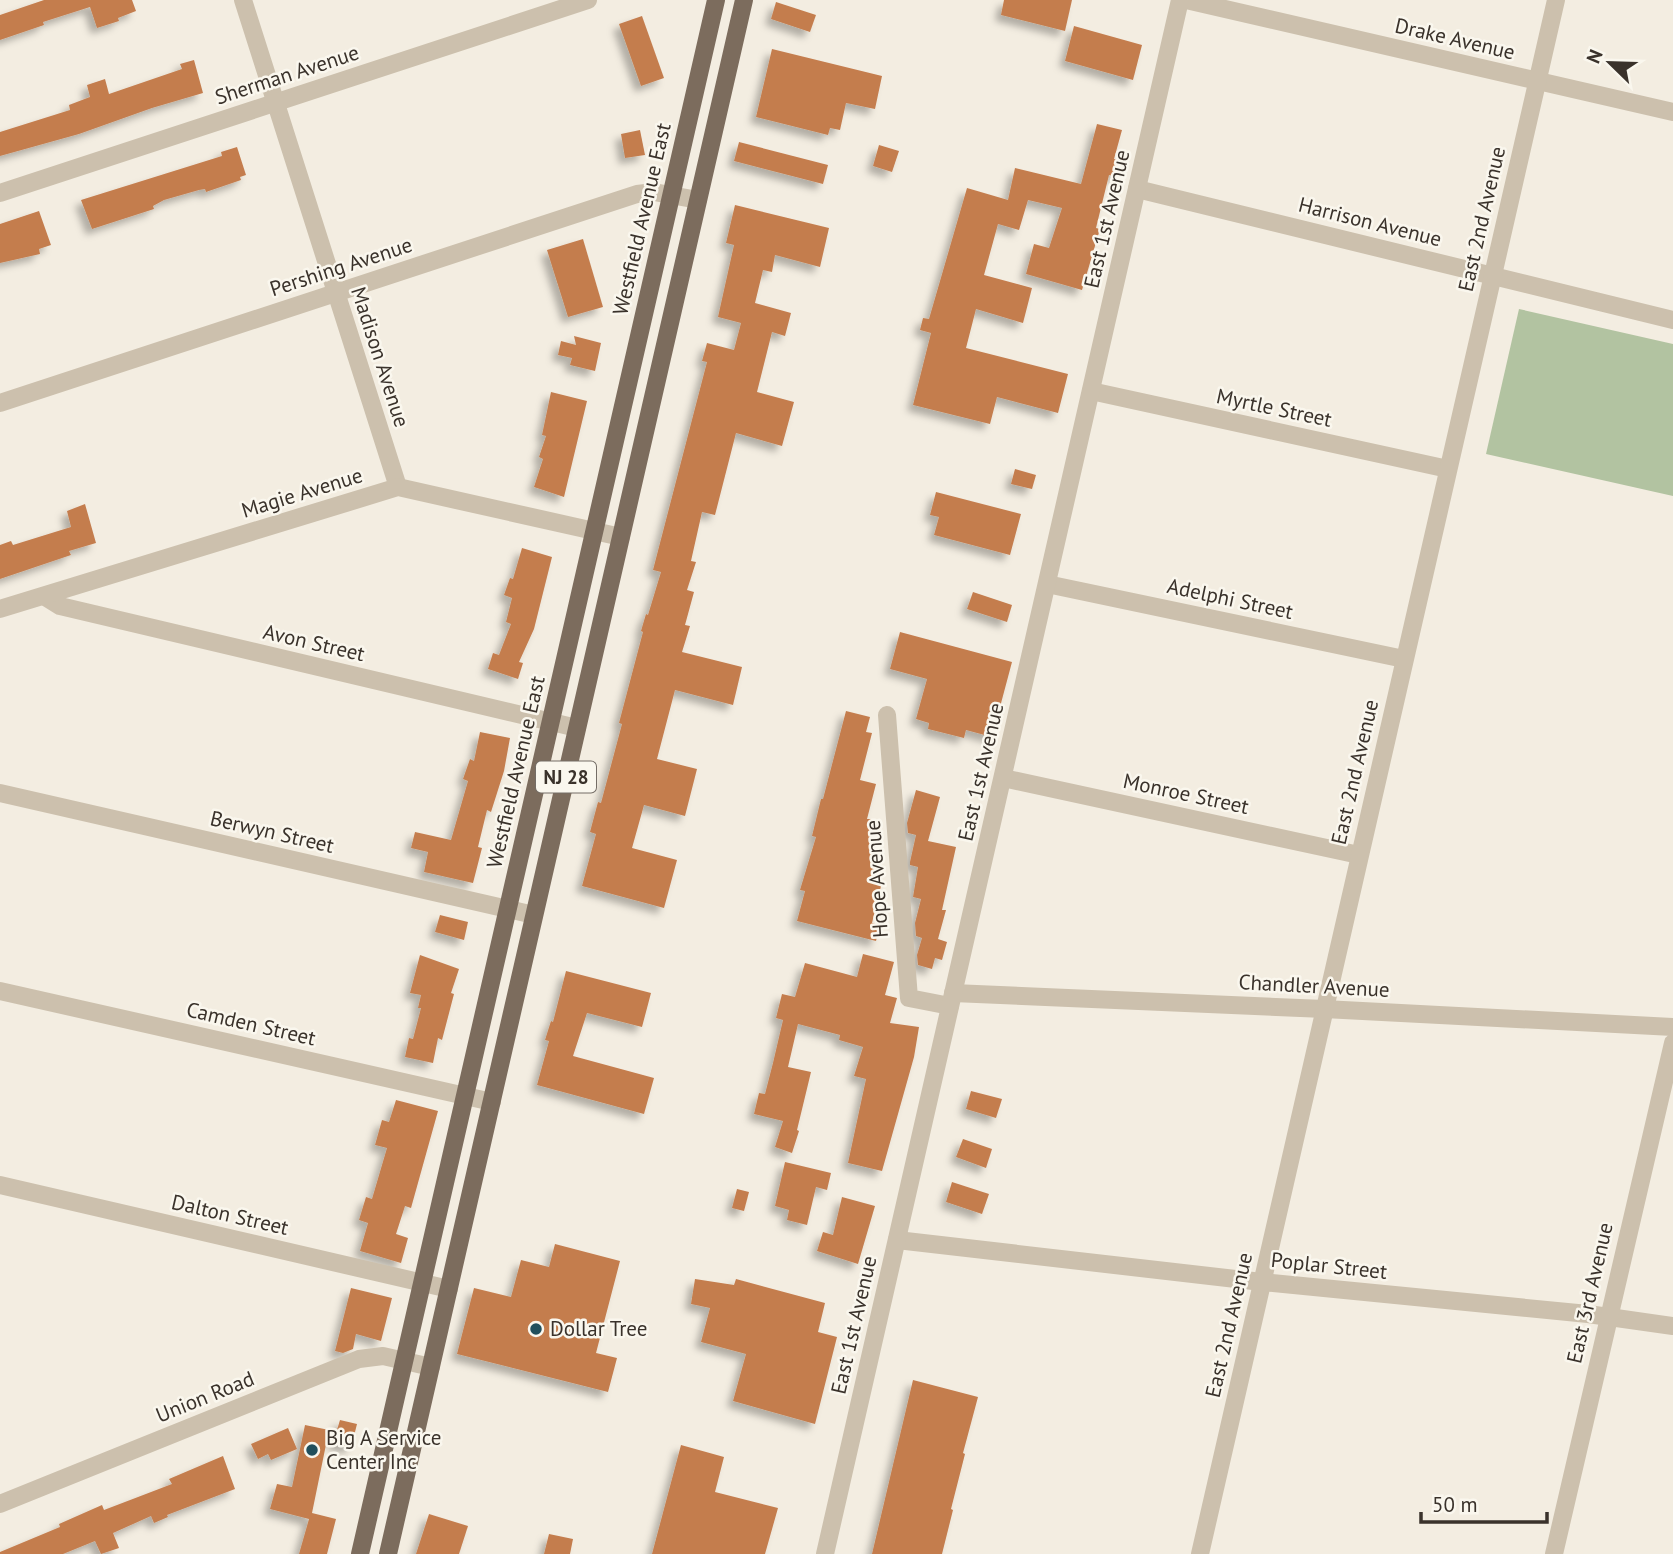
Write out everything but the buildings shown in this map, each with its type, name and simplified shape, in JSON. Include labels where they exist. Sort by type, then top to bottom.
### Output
[{"type":"main road","name":"Westfield Avenue East","points":[[360,1554],[716,0]]},
{"type":"main road","name":"NJ 28","points":[[388,1554],[744,0]]},
{"type":"main road","points":[[633,362],[660,368]]},
{"type":"street","name":"Madison Avenue","points":[[243,0],[398,487]]},
{"type":"street","name":"Sherman Avenue","points":[[0,193],[588,0]]},
{"type":"street","name":"East 1st Avenue","points":[[825,1554],[1180,0]]},
{"type":"street","name":"Drake Avenue","points":[[1186,0],[1673,112]]},
{"type":"street","name":"East 2nd Avenue","points":[[1200,1554],[1556,1]]},
{"type":"street","name":"Harrison Avenue","points":[[1138,189],[1673,320]]},
{"type":"street","name":"Pershing Avenue","points":[[0,403],[637,194],[654,192],[698,200]]},
{"type":"street","name":"Myrtle Street","points":[[1091,391],[1448,469]]},
{"type":"street","name":"Magie Avenue","points":[[0,610],[398,487],[621,537]]},
{"type":"street","name":"Adelphi Street","points":[[1047,584],[1404,659]]},
{"type":"street","name":"Avon Street","points":[[44,596],[60,606],[577,728]]},
{"type":"street","name":"Hope Avenue","points":[[887,715],[909,998],[952,1000]]},
{"type":"street","name":"Monroe Street","points":[[1003,778],[1359,855]]},
{"type":"street","name":"Berwyn Street","points":[[0,793],[534,915]]},
{"type":"street","name":"Camden Street","points":[[0,991],[492,1102]]},
{"type":"street","name":"Chandler Avenue","points":[[952,1000],[1324,1009],[1673,1027]]},
{"type":"street","name":"East 3rd Avenue","points":[[1554,1554],[1673,1043]]},
{"type":"street","name":"Dalton Street","points":[[0,1185],[449,1289]]},
{"type":"street","name":"Poplar Street","points":[[897,1240],[1673,1326]]},
{"type":"street","name":"Union Road","points":[[0,1504],[359,1359],[376,1356],[431,1367]]},
{"type":"green space","points":[[1519,309],[1673,344],[1673,496],[1486,454]]},
{"type":"place","name":"Dollar Tree","points":[[536,1329]]},
{"type":"place","name":"Big A Service Center Inc","points":[[312,1450]]}]
